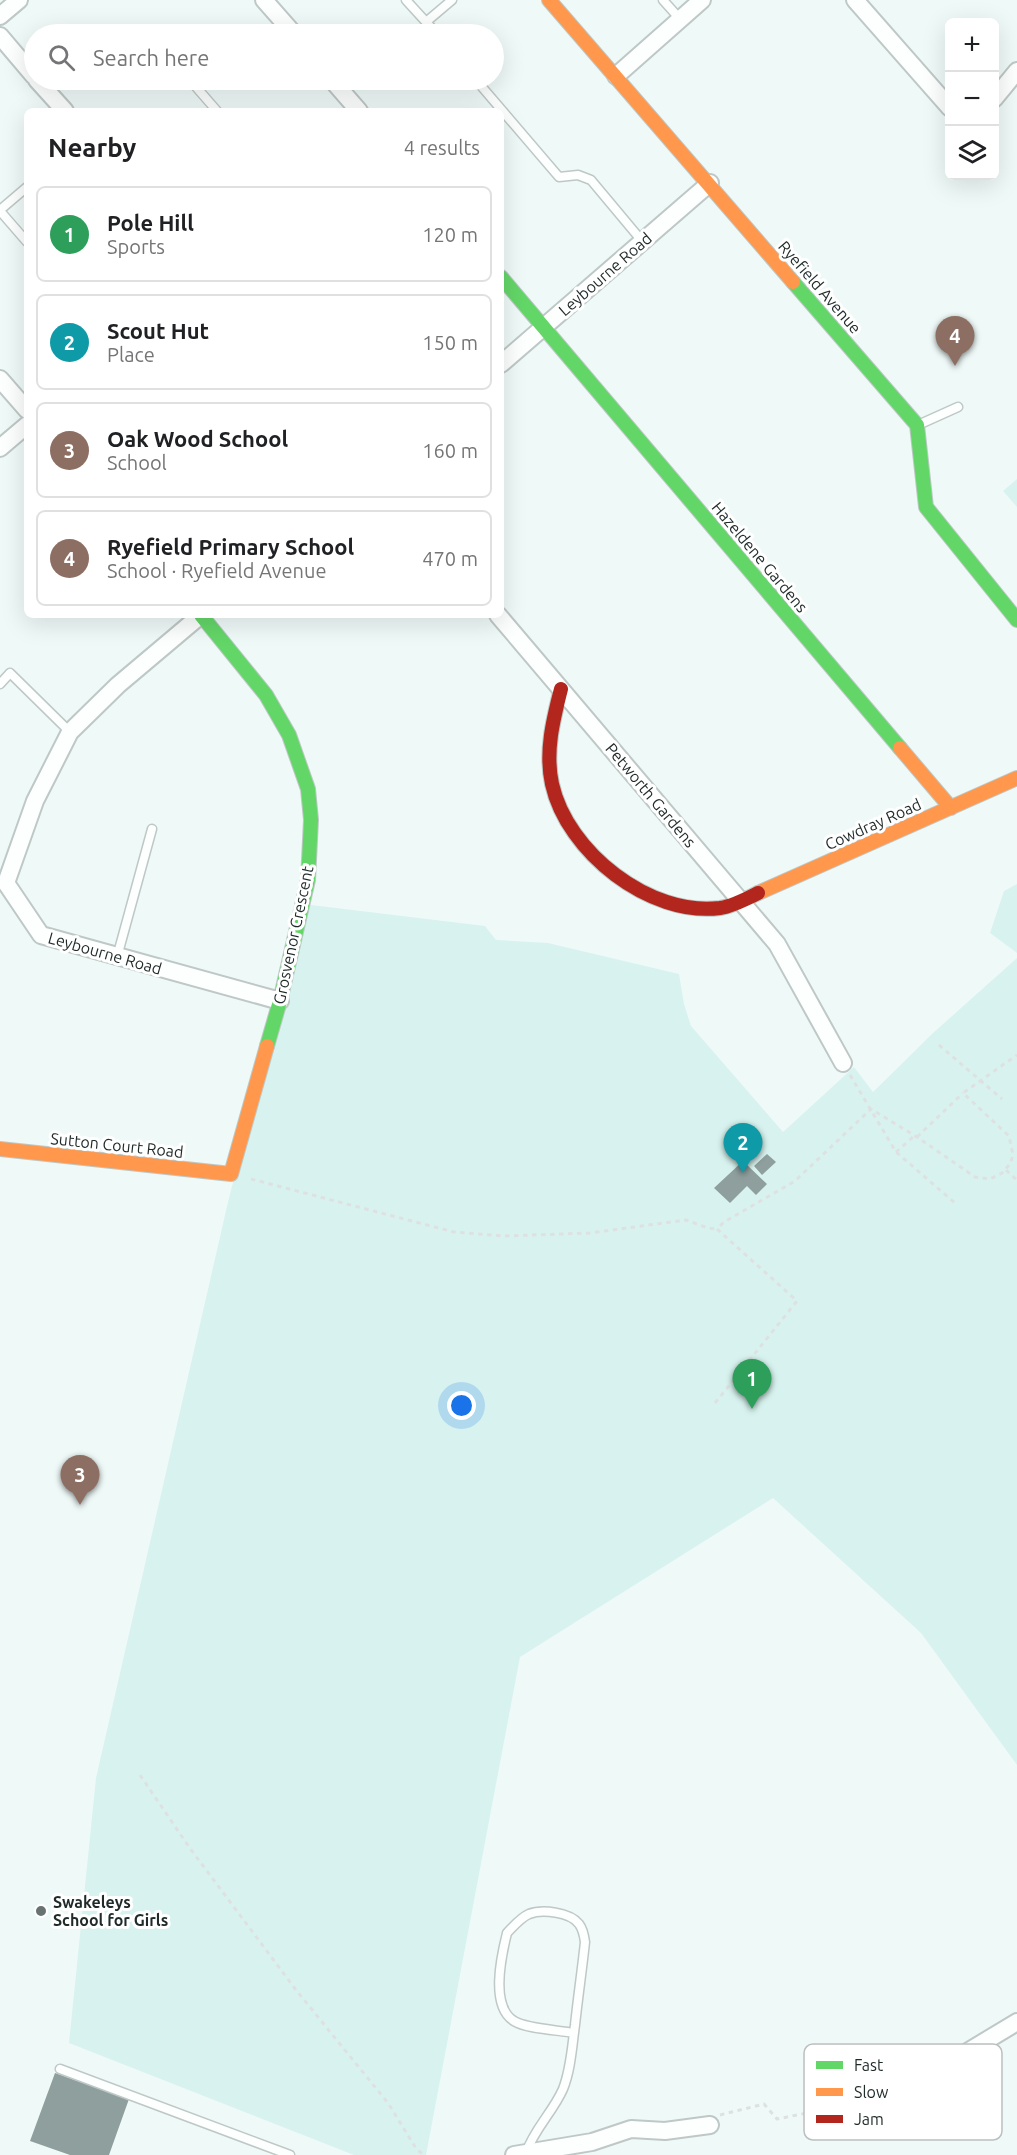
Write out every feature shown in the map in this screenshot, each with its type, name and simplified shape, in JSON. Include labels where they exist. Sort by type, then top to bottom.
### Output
[{"type":"street","points":[[0,16],[19,0]]},
{"type":"street","name":"Ryefield Avenue","points":[[549,0],[710,183],[917,425]]},
{"type":"street","points":[[616,76],[702,0]]},
{"type":"street","points":[[855,0],[945,102]]},
{"type":"street","points":[[270,2],[286,24]]},
{"type":"street","points":[[0,36],[24,64]]},
{"type":"street","points":[[999,93],[1017,72]]},
{"type":"street","points":[[47,90],[62,108]]},
{"type":"street","points":[[340,90],[352,106]]},
{"type":"street","name":"Leybourne Road","points":[[504,360],[710,183]]},
{"type":"street","name":"Hazeldene Gardens","points":[[504,280],[951,808]]},
{"type":"street","points":[[0,379],[24,407]]},
{"type":"street","points":[[917,425],[926,507],[1017,620]]},
{"type":"street","points":[[0,448],[24,428]]},
{"type":"street","name":"Leybourne Road","points":[[197,618],[118,685],[70,732],[35,801],[6,883],[41,935],[280,1001]]},
{"type":"street","name":"Grosvenor Crescent","points":[[203,618],[266,695],[289,735],[308,789],[311,820],[308,880],[280,1001],[231,1173]]},
{"type":"street","name":"Petworth Gardens","points":[[501,618],[777,944],[843,1063]]},
{"type":"street","points":[[561,689],[552,723],[549,753],[551,781],[559,805],[572,828],[590,852],[617,878],[633,889],[664,903],[693,908],[720,908],[741,901]]},
{"type":"street","name":"Cowdray Road","points":[[741,901],[1017,778]]},
{"type":"street","name":"Sutton Court Road","points":[[0,1149],[231,1173]]},
{"type":"street","points":[[981,2044],[1017,2022]]},
{"type":"street","points":[[520,2154],[585,2144],[631,2128],[665,2131],[710,2125]]},
{"type":"lane","points":[[406,0],[426,22],[452,0]]},
{"type":"lane","points":[[663,0],[680,20]]},
{"type":"lane","points":[[198,90],[213,108]]},
{"type":"lane","points":[[485,90],[500,108]]},
{"type":"lane","points":[[504,113],[559,177],[578,175],[591,180],[642,242]]},
{"type":"lane","points":[[24,190],[0,211],[24,239]]},
{"type":"lane","points":[[917,425],[958,407]]},
{"type":"lane","points":[[0,684],[10,673],[70,732]]},
{"type":"lane","points":[[117,957],[152,829]]},
{"type":"lane","points":[[520,2154],[550,2112],[563,2088],[574,2033],[585,1942],[583,1931],[572,1917],[531,1913],[507,1933],[498,1990],[504,2010],[513,2020],[521,2024],[574,2033]]},
{"type":"lane","points":[[60,2069],[290,2155]]},
{"type":"path","points":[[939,1045],[1002,1099]]},
{"type":"path","points":[[896,1152],[916,1137],[963,1093],[1017,1055]]},
{"type":"path","points":[[843,1063],[896,1152],[955,1203]]},
{"type":"path","points":[[871,1109],[975,1176],[990,1179],[1006,1170],[1013,1155],[1009,1137],[963,1093]]},
{"type":"path","points":[[717,1229],[724,1222],[795,1181],[871,1109]]},
{"type":"path","points":[[1006,1170],[1017,1180]]},
{"type":"path","points":[[231,1173],[454,1232],[504,1236],[590,1233],[686,1220],[717,1229],[797,1301],[715,1403]]},
{"type":"path","points":[[140,1775],[189,1847],[289,1981],[388,2103],[417,2150],[425,2155]]},
{"type":"path","points":[[710,2125],[721,2113],[764,2104],[777,2119],[804,2114]]},
{"type":"shaded area","points":[[1017,479],[1017,507],[1003,491]]},
{"type":"shaded area","points":[[1017,884],[1017,953],[990,933],[1004,891]]},
{"type":"shaded area","points":[[303,904],[485,926],[496,940],[548,943],[679,974],[684,1004],[691,1026],[783,1132],[854,1067],[873,1092],[933,1033],[1017,958],[1017,1765],[921,1633],[773,1498],[520,1657],[426,2155],[354,2155],[69,2043],[96,1778],[228,1202]]},
{"type":"building","points":[[767,1154],[776,1162],[762,1175],[754,1166]]},
{"type":"building","points":[[743,1161],[767,1184],[756,1195],[747,1186],[730,1203],[714,1188]]},
{"type":"building","points":[[55,2073],[129,2099],[109,2155],[70,2155],[30,2141]]},
{"type":"traffic: fast","points":[[504,281],[900,748]]},
{"type":"traffic: fast","points":[[793,282],[917,425],[926,507],[1017,620]]},
{"type":"traffic: fast","points":[[203,618],[266,695],[289,735],[308,789],[311,820],[308,880],[280,1001],[267,1046]]},
{"type":"traffic: slow","points":[[549,0],[793,282]]},
{"type":"traffic: slow","points":[[900,748],[951,808]]},
{"type":"traffic: slow","points":[[758,893],[1017,778]]},
{"type":"traffic: slow","points":[[0,1149],[231,1174],[267,1046]]},
{"type":"traffic: jam","points":[[561,689],[550,748],[552,784],[561,809],[575,833],[593,855],[615,875],[640,891],[666,902],[693,908],[720,908],[758,893]]},
{"type":"place","name":"Ryefield Primary School","points":[[955,366]]},
{"type":"place","name":"Scout Hut","points":[[743,1173]]},
{"type":"place","name":"Pole Hill","points":[[752,1409]]},
{"type":"place","name":"Oak Wood School","points":[[80,1505]]},
{"type":"place","name":"Swakeleys School for Girls","points":[[41,1911]]}]
